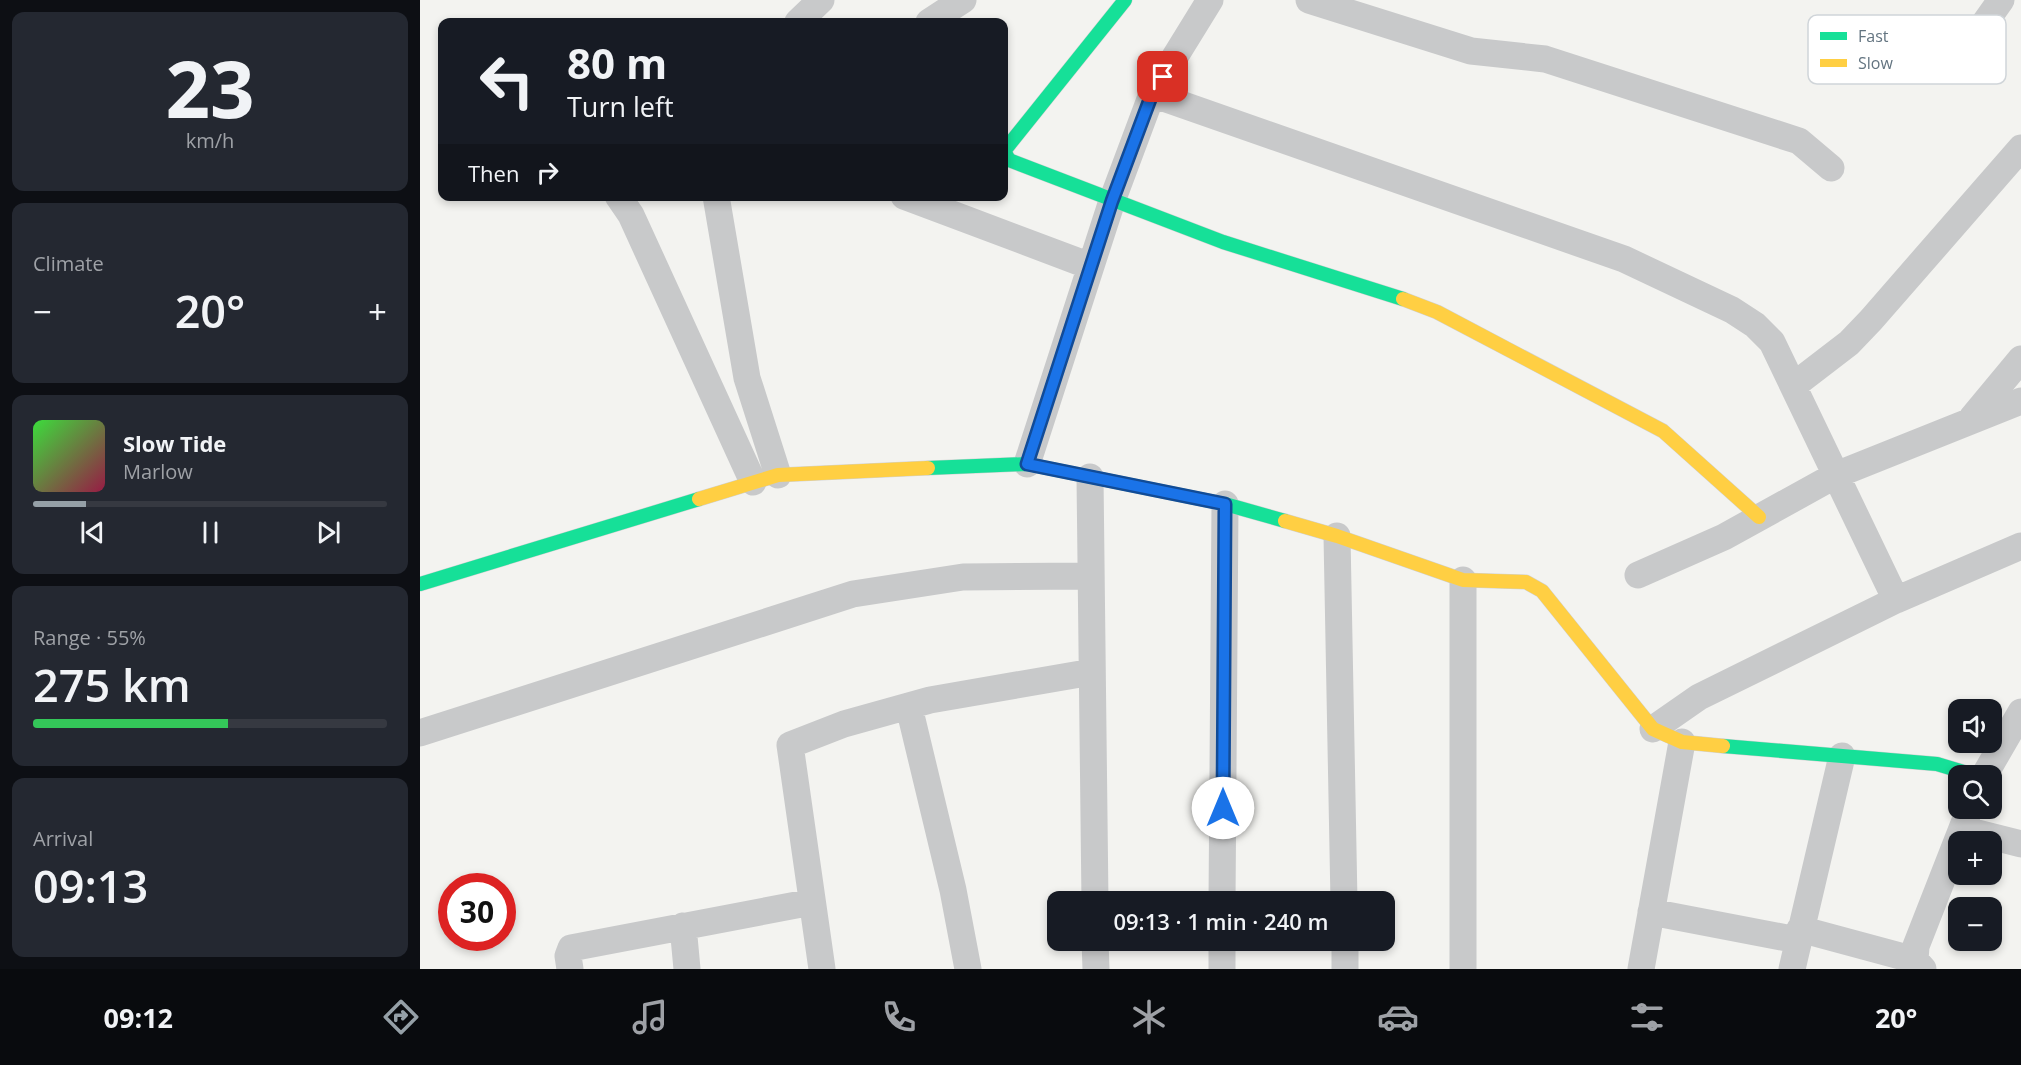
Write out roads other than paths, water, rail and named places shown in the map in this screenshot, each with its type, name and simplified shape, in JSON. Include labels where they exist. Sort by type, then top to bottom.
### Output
[{"type":"street","points":[[802,18],[821,0]]},
{"type":"street","points":[[935,18],[963,0]]},
{"type":"street","points":[[1008,146],[1125,0]]},
{"type":"street","points":[[1027,464],[1090,266],[1152,94],[1210,0]]},
{"type":"street","points":[[1309,0],[1471,51],[1556,63],[1799,141],[1831,168]]},
{"type":"street","points":[[1990,15],[2001,0]]},
{"type":"street","points":[[1152,94],[1624,259],[1732,310],[1755,325],[1772,342],[1896,600]]},
{"type":"street","points":[[1792,386],[1849,343],[2021,148]]},
{"type":"street","points":[[1008,160],[1223,242],[1376,288],[1437,312],[1664,431],[1759,517]]},
{"type":"street","points":[[621,201],[631,215],[765,479]]},
{"type":"street","points":[[718,201],[765,479]]},
{"type":"street","points":[[917,201],[1090,266]]},
{"type":"street","points":[[1970,422],[2021,359]]},
{"type":"street","points":[[1638,575],[1724,537],[1836,475],[2021,401]]},
{"type":"street","points":[[420,584],[765,479],[1027,464],[1225,504],[1337,536],[1463,580],[1526,582],[1542,591],[1653,729],[1682,742],[1937,764],[1948,767]]},
{"type":"street","points":[[1090,477],[1095,891]]},
{"type":"street","points":[[1222,891],[1225,504]]},
{"type":"street","points":[[1337,536],[1344,891]]},
{"type":"street","points":[[1653,729],[1699,697],[1896,600],[2021,546]]},
{"type":"street","points":[[420,733],[853,594],[963,577],[1091,576]]},
{"type":"street","points":[[1463,580],[1463,969]]},
{"type":"street","points":[[822,969],[790,745],[844,724],[930,700],[1092,672]]},
{"type":"street","points":[[909,707],[954,890],[968,969]]},
{"type":"street","points":[[1990,765],[2021,712]]},
{"type":"street","points":[[1641,969],[1682,742]]},
{"type":"street","points":[[1792,969],[1798,934],[1842,756]]},
{"type":"street","points":[[1651,912],[1798,934],[1919,964],[1916,946],[1966,819],[2021,844]]},
{"type":"street","points":[[570,969],[568,956],[571,948],[812,903]]},
{"type":"street","points":[[682,926],[687,969]]},
{"type":"street","points":[[1095,951],[1096,969]]},
{"type":"street","points":[[1222,951],[1222,969]]},
{"type":"street","points":[[1345,951],[1345,969]]}]
